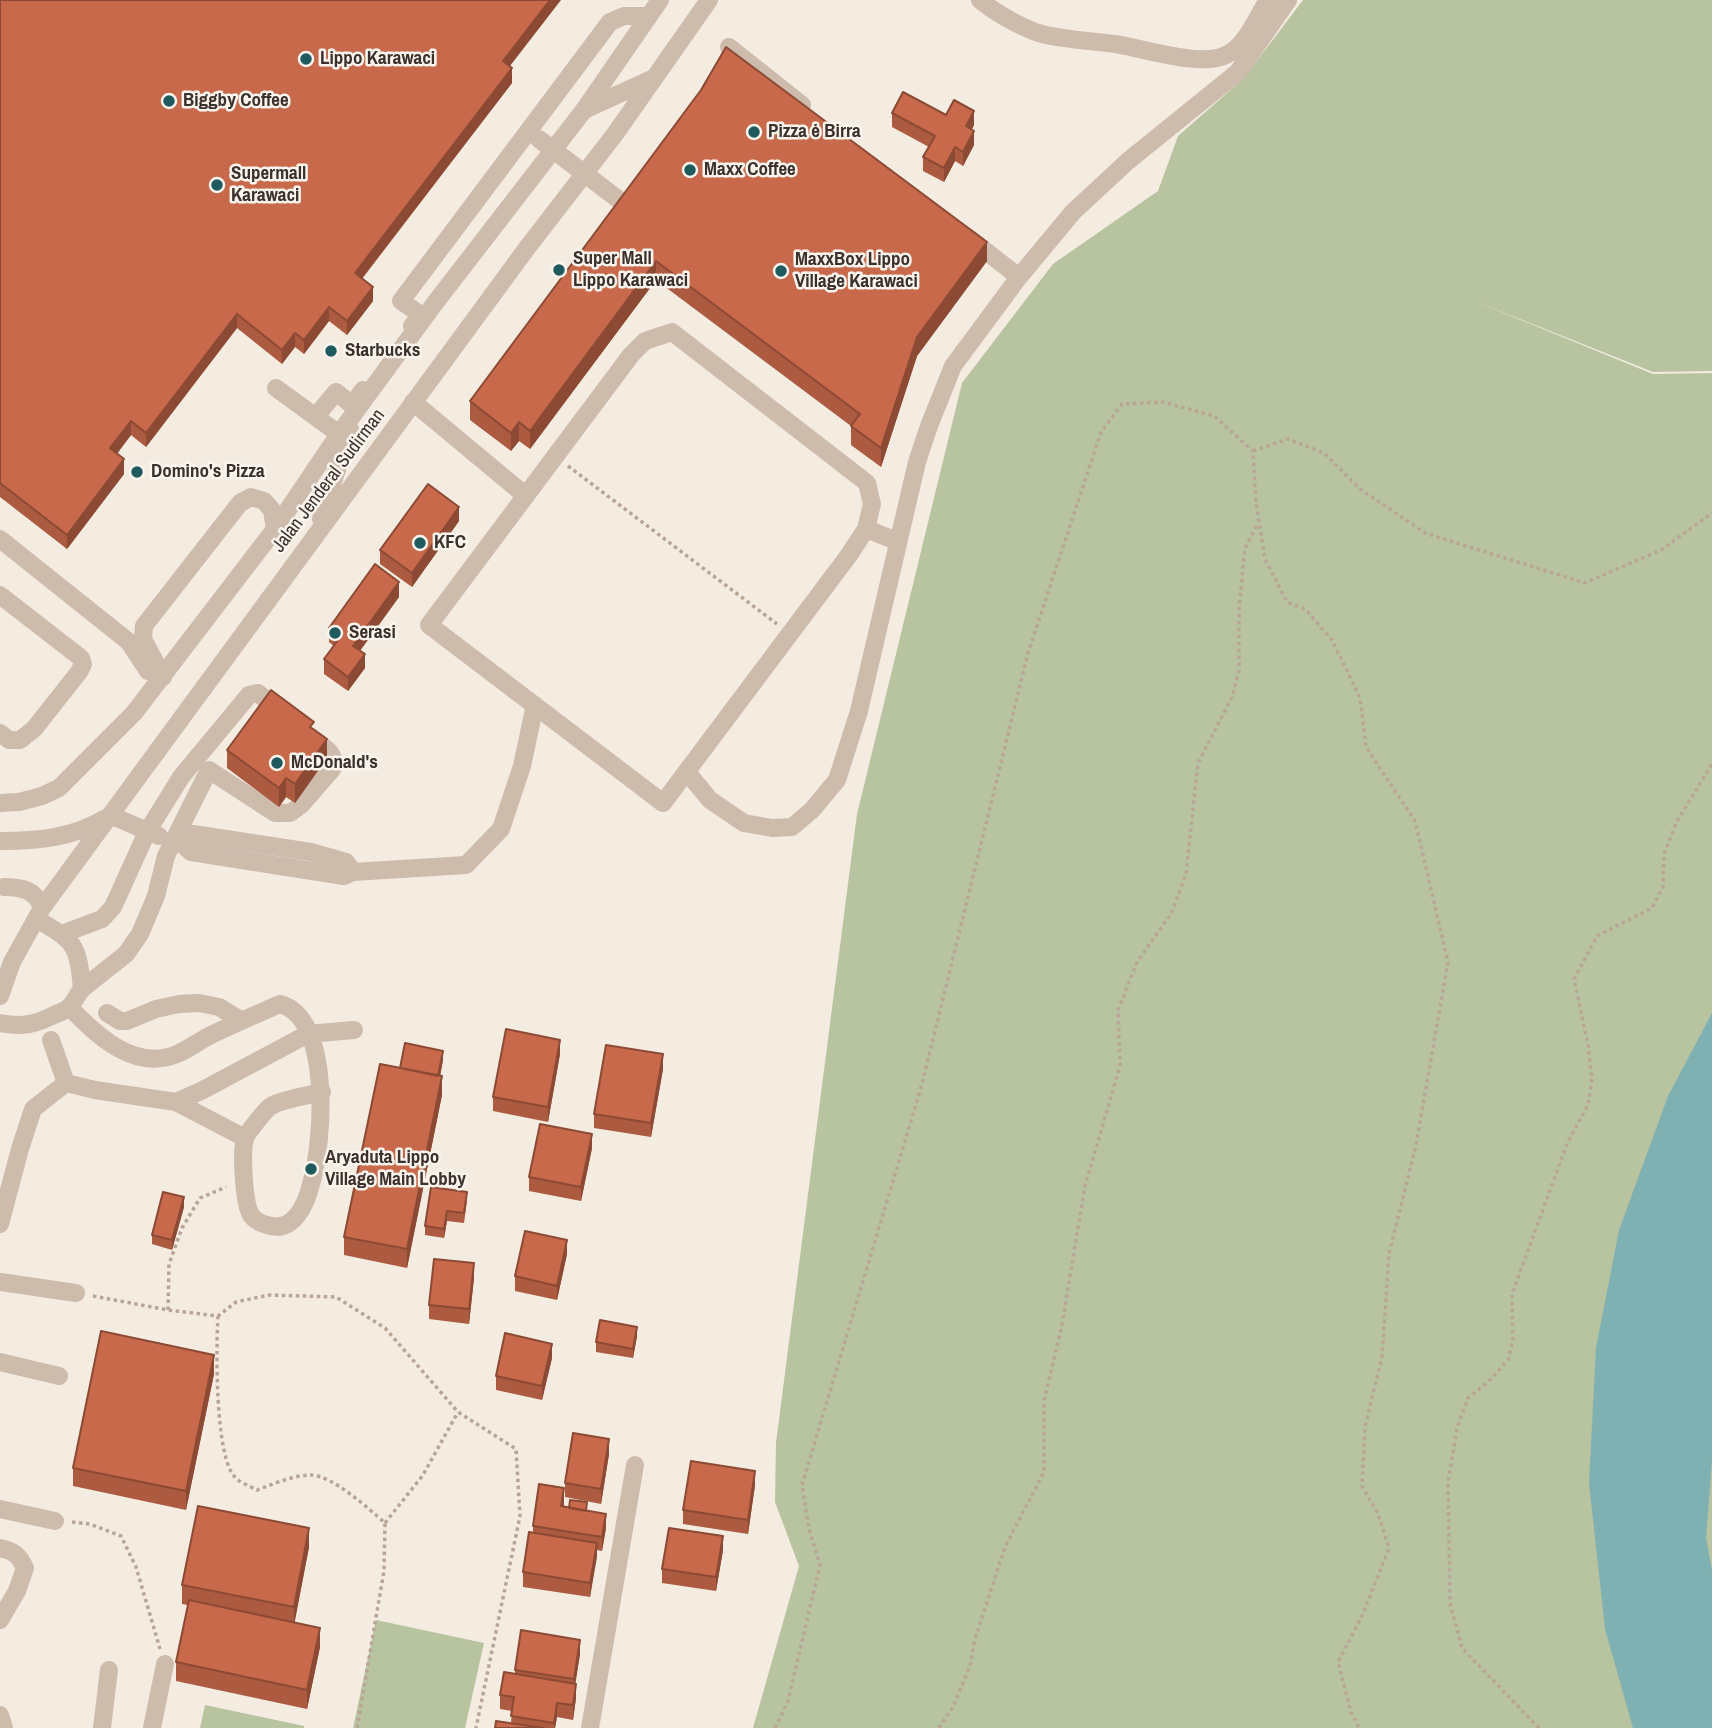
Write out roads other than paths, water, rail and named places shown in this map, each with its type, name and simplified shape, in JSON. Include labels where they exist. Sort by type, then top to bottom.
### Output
[{"type":"street","points":[[321,410],[336,392],[352,405],[421,315],[401,301],[626,0]]},
{"type":"street","name":"Jalan Jenderal Sudirman","points":[[0,803],[19,802],[59,788],[134,713],[275,529],[435,303],[584,110],[660,0]]},
{"type":"street","name":"Jalan Jenderal Sudirman","points":[[0,996],[12,962],[39,913],[709,0]]},
{"type":"street","points":[[980,0],[990,9],[1044,35],[1118,44],[1157,54],[1207,59],[1225,56],[1238,47],[1268,0]]},
{"type":"street","points":[[687,772],[710,800],[744,823],[772,828],[792,827],[812,810],[837,780],[859,711],[917,462],[953,366],[1019,277],[1073,212],[1128,160],[1238,72],[1289,0]]},
{"type":"street","points":[[610,22],[624,16],[649,16]]},
{"type":"street","points":[[729,47],[815,115]]},
{"type":"street","points":[[584,110],[654,78]]},
{"type":"street","points":[[540,139],[627,206]]},
{"type":"street","points":[[954,226],[1019,277]]},
{"type":"street","points":[[672,332],[867,483],[872,504],[866,529],[663,803],[429,625],[526,496],[645,341],[672,332]]},
{"type":"street","points":[[276,388],[348,423],[317,533]]},
{"type":"street","points":[[413,402],[526,496]]},
{"type":"street","points":[[159,682],[143,639],[144,626],[240,503],[251,497],[264,500],[272,510],[275,529]]},
{"type":"street","points":[[866,529],[897,541]]},
{"type":"street","points":[[2,545],[129,642],[159,682]]},
{"type":"street","points":[[0,595],[81,658],[83,664],[79,673],[34,729],[20,740],[9,740],[0,733]]},
{"type":"street","points":[[0,1023],[31,1026],[69,1007],[82,989],[126,954],[140,934],[209,770],[275,813],[290,813],[301,805],[333,768],[335,762],[332,755],[258,693],[253,693],[181,777],[147,833],[123,888],[108,913],[102,919],[62,934]]},
{"type":"street","points":[[0,841],[30,841],[85,830],[110,815],[147,833],[180,842],[344,876],[353,872],[466,865],[501,829],[522,766],[535,705]]},
{"type":"street","points":[[1,889],[28,890],[35,895],[39,913],[62,934],[79,956],[82,989]]},
{"type":"street","points":[[107,1013],[120,1021],[127,1021],[156,1009],[199,1003],[219,1007],[242,1021]]},
{"type":"street","points":[[69,1007],[90,1028],[122,1052],[155,1058],[176,1055],[280,1004],[290,1006],[297,1012],[308,1034],[318,1065],[322,1092],[317,1164],[301,1212],[286,1225],[273,1227],[254,1219],[249,1212],[244,1181],[245,1138],[271,1106],[322,1092]]},
{"type":"street","points":[[176,1102],[308,1034],[354,1030]]},
{"type":"street","points":[[51,1040],[66,1083]]},
{"type":"street","points":[[0,1224],[33,1109],[66,1083],[176,1102],[245,1138]]},
{"type":"street","points":[[0,1282],[76,1293]]},
{"type":"street","points":[[0,1362],[60,1376]]},
{"type":"street","points":[[590,1728],[635,1465]]},
{"type":"street","points":[[0,1509],[55,1521]]},
{"type":"street","points":[[0,1548],[12,1551],[20,1558],[25,1569],[17,1591],[0,1620]]},
{"type":"street","points":[[152,1728],[164,1664]]},
{"type":"street","points":[[102,1728],[109,1670]]},
{"type":"street","points":[[0,1715],[4,1728]]},
{"type":"water","points":[[1712,1013],[1712,1462],[1706,1538],[1712,1570],[1712,1728],[1633,1728],[1605,1629],[1589,1483],[1596,1348],[1619,1230],[1668,1096]]},
{"type":"place","name":"Lippo Karawaci","points":[[306,59]]},
{"type":"place","name":"Biggby Coffee","points":[[169,101]]},
{"type":"place","name":"Pizza ė Birra","points":[[754,132]]},
{"type":"place","name":"Maxx Coffee","points":[[690,170]]},
{"type":"place","name":"Supermall Karawaci","points":[[217,185]]},
{"type":"place","name":"Super Mall Lippo Karawaci","points":[[559,270]]},
{"type":"place","name":"MaxxBox Lippo Village Karawaci","points":[[781,271]]},
{"type":"place","name":"Starbucks","points":[[331,351]]},
{"type":"place","name":"Domino's Pizza","points":[[137,472]]},
{"type":"place","name":"KFC","points":[[420,543]]},
{"type":"place","name":"Serasi","points":[[335,633]]},
{"type":"place","name":"McDonald's","points":[[277,763]]},
{"type":"place","name":"Aryaduta Lippo Village Main Lobby","points":[[311,1169]]}]
